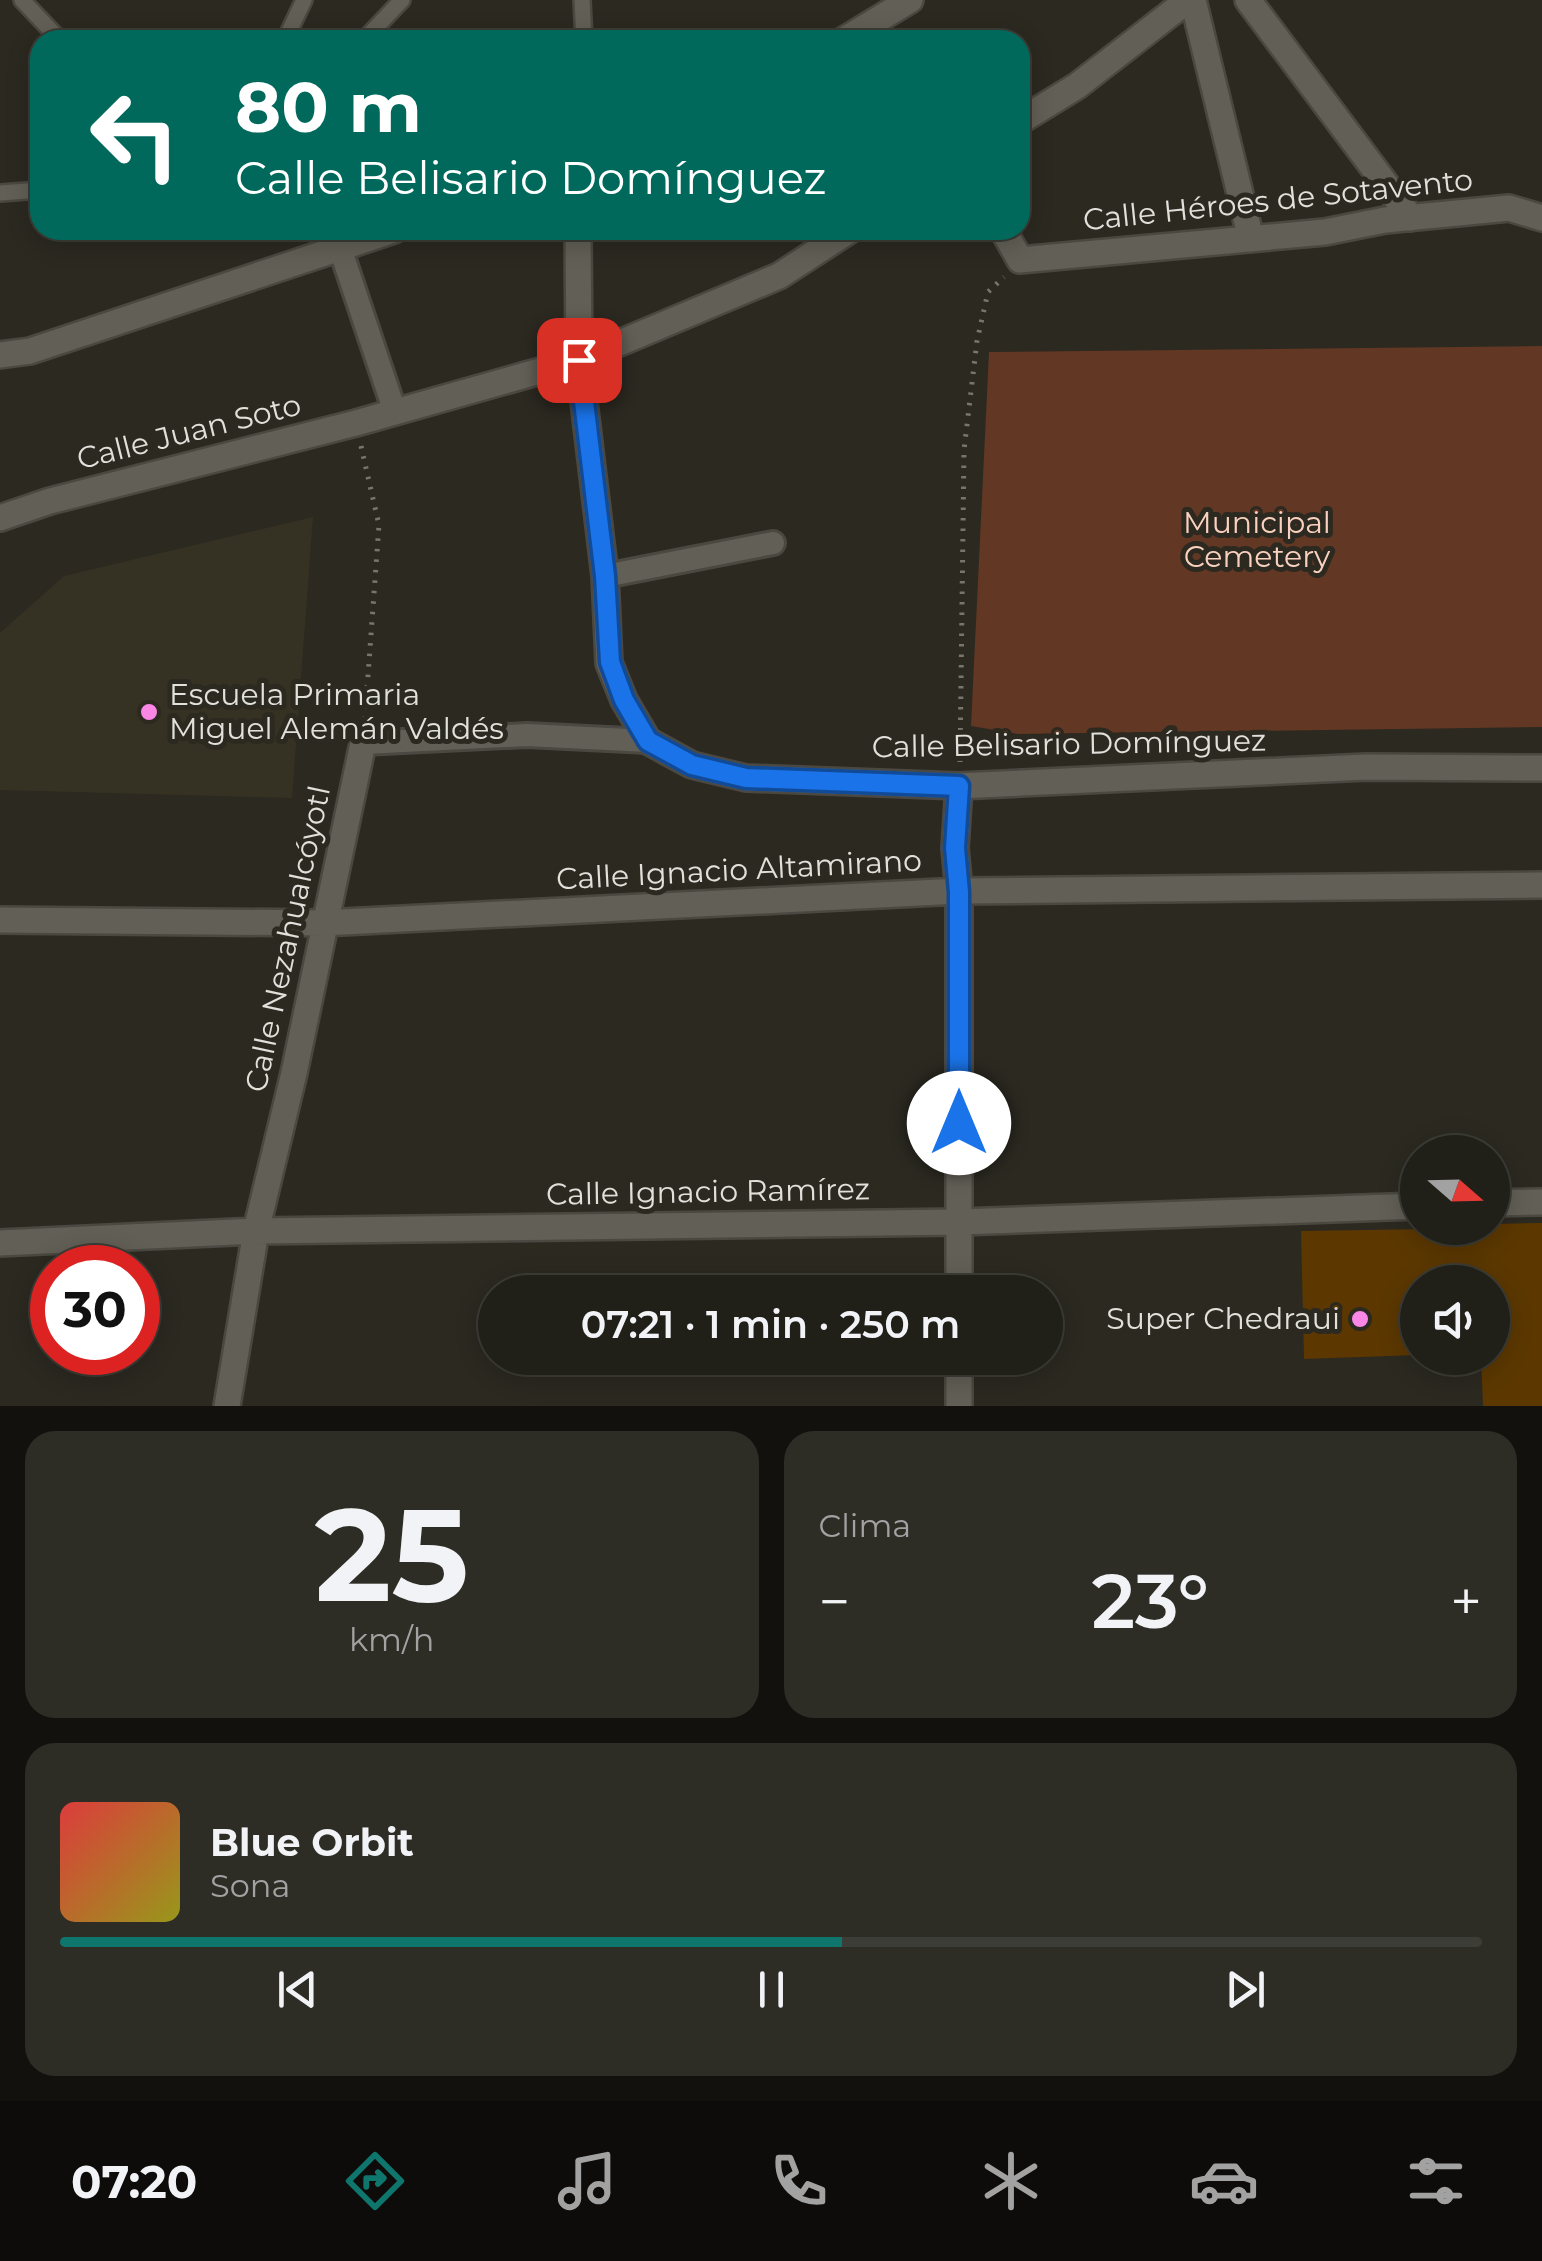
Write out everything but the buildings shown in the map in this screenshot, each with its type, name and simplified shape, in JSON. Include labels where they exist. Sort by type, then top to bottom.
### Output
[{"type":"street","points":[[860,30],[910,0]]},
{"type":"street","points":[[1030,115],[1076,86],[1190,0],[1251,239]]},
{"type":"street","points":[[1248,0],[1411,218]]},
{"type":"street","name":"Calle Héroes de Sotavento","points":[[1020,260],[1251,239],[1509,208],[1542,218]]},
{"type":"street","points":[[0,355],[30,351],[333,240]]},
{"type":"street","points":[[336,240],[395,412]]},
{"type":"street","points":[[578,240],[579,360],[605,576],[610,662],[624,700],[648,741]]},
{"type":"street","name":"Calle Juan Soto","points":[[0,518],[50,501],[356,423],[579,360],[779,276],[835,240]]},
{"type":"street","points":[[1009,240],[1020,260]]},
{"type":"street","points":[[605,576],[772,543]]},
{"type":"street","points":[[363,743],[527,735],[648,741]]},
{"type":"street","name":"Calle Belisario Domínguez","points":[[648,741],[692,765],[746,778],[959,786],[1366,767],[1542,768]]},
{"type":"street","name":"Calle Nezahualcóyotl","points":[[227,1406],[256,1230],[294,1073],[363,743]]},
{"type":"street","points":[[959,786],[955,848],[959,892],[959,1275]]},
{"type":"street","name":"Calle Ignacio Altamirano","points":[[0,920],[323,923],[959,892],[1542,886]]},
{"type":"street","points":[[1510,1203],[1542,1202]]},
{"type":"street","name":"Calle Ignacio Ramírez","points":[[0,1243],[256,1230],[959,1222],[1400,1207]]},
{"type":"street","points":[[959,1375],[959,1406]]},
{"type":"lane","points":[[22,0],[50,30]]},
{"type":"lane","points":[[290,30],[304,0]]},
{"type":"lane","points":[[374,30],[402,0]]},
{"type":"lane","points":[[582,0],[584,30]]},
{"type":"lane","points":[[0,193],[30,191]]},
{"type":"path","points":[[959,786],[964,450],[977,340],[988,292],[1020,260]]},
{"type":"path","points":[[356,423],[379,525],[363,743]]},
{"type":"shaded area","name":"Escuela Primaria Miguel Alemán Valdés","points":[[313,517],[292,798],[0,790],[0,633],[64,576]]},
{"type":"green space","name":"Municipal Cemetery","points":[[1542,346],[1542,727],[1018,734],[971,726],[989,352]]},
{"type":"place","name":"Escuela Primaria Miguel Alemán Valdés","points":[[149,712]]},
{"type":"place","name":"Super Chedraui","points":[[1360,1319]]},
{"type":"route","points":[[579,360],[605,576],[610,662],[624,700],[648,741],[692,765],[746,778],[959,786],[955,848],[959,892],[959,1123]]}]
